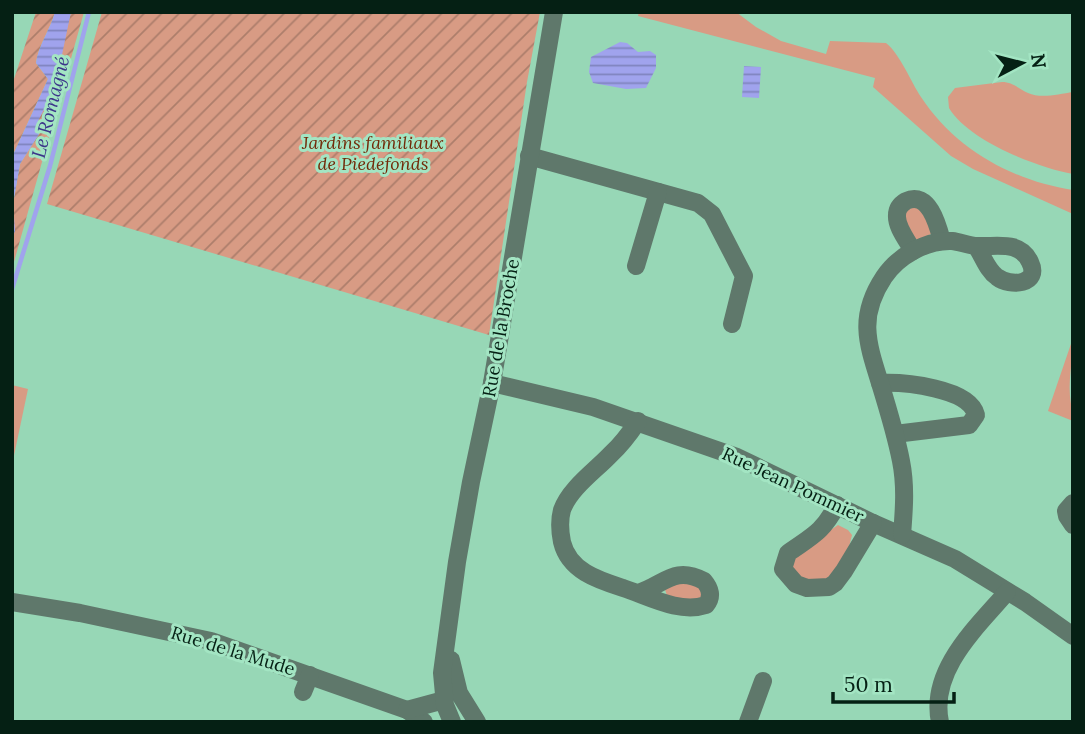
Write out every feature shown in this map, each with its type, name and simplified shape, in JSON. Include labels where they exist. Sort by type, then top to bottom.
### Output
[{"type":"street","name":"Rue de la Broche","points":[[444,700],[443,664],[461,535],[492,383],[554,12]]},
{"type":"street","points":[[529,156],[698,203],[712,214],[744,276],[732,324]]},
{"type":"street","points":[[636,266],[658,192]]},
{"type":"street","points":[[913,251],[898,221],[897,213],[905,201],[924,202],[939,228],[942,242]]},
{"type":"street","points":[[902,535],[905,485],[895,434],[868,342],[867,314],[877,288],[887,272],[913,251],[942,242],[976,246]]},
{"type":"street","name":"Rue Jean Pommier","points":[[492,383],[593,407],[737,457],[873,523],[955,559],[1073,636]]},
{"type":"street","points":[[880,383],[910,384],[936,390],[965,399],[975,409],[976,415],[970,425],[895,434]]},
{"type":"street","points":[[638,421],[628,437],[573,492],[562,510],[559,523],[563,547],[578,569],[603,582],[638,593]]},
{"type":"street","points":[[1073,503],[1066,511],[1073,525]]},
{"type":"street","points":[[836,505],[829,519],[813,537],[788,553],[783,569],[796,583],[807,588],[823,588],[835,583],[873,523]]},
{"type":"street","points":[[940,722],[939,703],[947,670],[966,640],[1007,592]]},
{"type":"street","name":"Rue de la Mude","points":[[12,602],[80,613],[211,641],[307,683],[424,722]]},
{"type":"street","points":[[447,643],[459,693],[477,722]]},
{"type":"street","points":[[748,722],[762,681]]},
{"type":"street","points":[[403,714],[444,700],[452,702],[454,721]]},
{"type":"green space","points":[[36,12],[55,12],[36,63],[48,79],[12,157],[12,85]]},
{"type":"green space","points":[[71,12],[84,12],[12,269],[13,204],[20,164],[39,134],[38,121],[47,106]]},
{"type":"green space","name":"Jardins familiaux de Piedefonds","points":[[102,12],[540,12],[489,335],[47,204]]},
{"type":"green space","points":[[639,12],[736,12],[781,41],[826,54],[830,41],[886,43],[901,61],[921,97],[951,132],[987,160],[1008,170],[1051,186],[1073,190],[1073,214],[973,169],[951,156],[873,87],[875,78],[638,16]]},
{"type":"green space","points":[[1002,82],[1039,96],[1073,92],[1073,174],[1023,159],[987,142],[959,120],[949,108],[948,97],[955,88]]},
{"type":"green space","points":[[919,206],[932,229],[931,234],[915,239],[904,224],[905,210]]},
{"type":"green space","points":[[1073,338],[1070,388],[1073,421],[1048,411]]},
{"type":"green space","points":[[12,385],[28,389],[12,465]]},
{"type":"green space","points":[[838,525],[852,535],[846,559],[828,582],[807,582],[794,571],[794,555]]},
{"type":"green space","points":[[690,580],[705,592],[697,602],[667,596],[664,586]]},
{"type":"water","points":[[55,12],[71,12],[55,88],[38,121],[39,134],[20,164],[13,204],[15,231],[12,239],[12,157],[48,79],[36,63]]},
{"type":"water","points":[[620,42],[627,43],[638,52],[650,51],[656,55],[656,68],[646,88],[626,89],[593,83],[589,72],[591,57]]},
{"type":"water","points":[[744,66],[761,67],[759,98],[742,97]]},
{"type":"waterway","name":"Le Romagné","points":[[12,289],[50,166],[89,12]]}]
